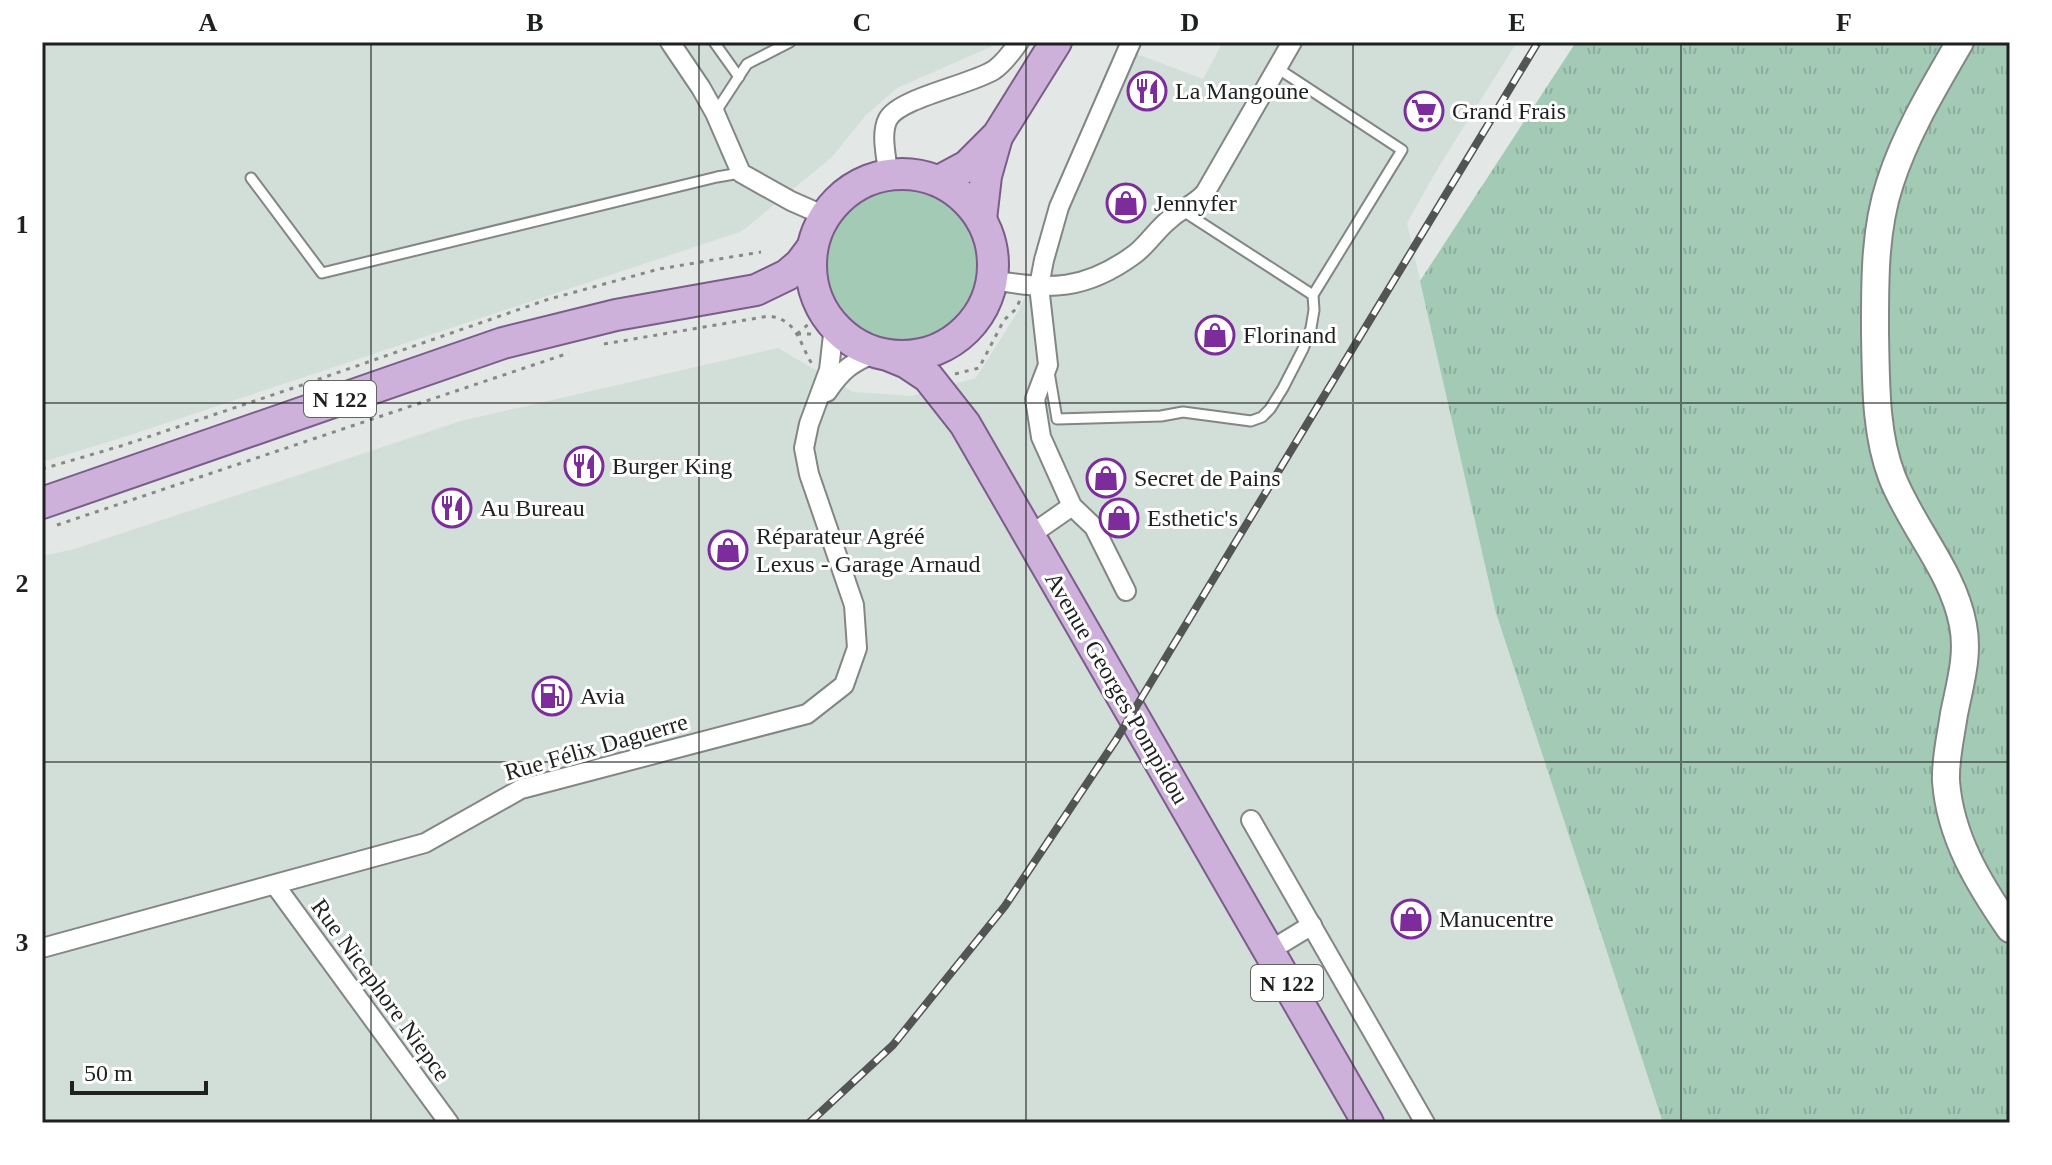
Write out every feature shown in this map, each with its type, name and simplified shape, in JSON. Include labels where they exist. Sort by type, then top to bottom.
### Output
[{"type":"main road","points":[[939,181],[967,166],[998,135],[1056,42]]},
{"type":"main road","points":[[1960,42],[1925,103],[1895,166],[1883,207],[1875,307],[1877,393],[1882,443],[1892,477],[1942,570],[1963,624],[1966,656],[1949,745],[1946,779],[1958,838],[1984,892],[2010,929]]},
{"type":"main road","points":[[981,219],[986,176],[998,135]]},
{"type":"main road","points":[[888,174],[914,174],[939,181],[963,197],[981,219],[989,238],[993,259],[992,280],[985,303],[973,323],[956,339],[924,354],[907,357],[882,354],[857,345],[828,318],[812,280],[812,248],[817,231],[842,196],[864,182],[888,174]]},
{"type":"main road","name":"N 122","points":[[49,514],[503,343],[616,315],[756,290],[787,275],[812,248]]},
{"type":"main road","name":"N 122","points":[[756,290],[783,293],[828,318]]},
{"type":"main road","name":"Avenue Georges Pompidou","points":[[956,339],[950,375],[965,424]]},
{"type":"main road","name":"Avenue Georges Pompidou","points":[[882,354],[907,363],[928,377],[965,424],[1368,1123]]},
{"type":"street","points":[[670,42],[715,113],[741,173],[825,216]]},
{"type":"street","points":[[888,174],[884,139],[886,122],[891,114],[897,108],[974,80],[997,68],[1019,42]]},
{"type":"street","points":[[1126,591],[1094,527],[1072,506],[1041,437],[1035,399],[1048,365],[1039,286],[1044,260],[1059,207],[1131,42]]},
{"type":"street","points":[[992,280],[1054,287],[1086,281],[1136,254],[1171,218],[1195,204],[1205,193],[1292,42]]},
{"type":"street","name":"Rue Félix Daguerre","points":[[42,948],[425,843],[521,789],[807,714],[844,685],[857,648],[854,605],[806,459],[806,435],[829,370],[828,318]]},
{"type":"street","name":"Rue Félix Daguerre","points":[[813,414],[843,370],[858,360],[882,354]]},
{"type":"street","points":[[1029,536],[1072,506]]},
{"type":"street","points":[[1251,820],[1425,1123]]},
{"type":"street","name":"Rue Nicephore Niepce","points":[[275,885],[449,1123]]},
{"type":"street","points":[[1269,951],[1312,925]]},
{"type":"lane","points":[[714,42],[739,77]]},
{"type":"lane","points":[[715,113],[747,64],[790,42]]},
{"type":"lane","points":[[1048,365],[1057,419],[1161,416],[1183,412],[1251,421],[1262,417],[1270,409],[1296,365],[1311,328],[1313,295],[1402,150],[1277,68]]},
{"type":"lane","points":[[251,178],[322,273],[741,173]]},
{"type":"lane","points":[[1183,211],[1313,295]]},
{"type":"path","points":[[598,345],[769,316],[794,328],[797,334],[828,318]]},
{"type":"path","points":[[49,514],[569,353]]},
{"type":"shaded area","points":[[42,42],[1002,42],[897,88],[866,115],[832,157],[742,231],[42,462]]},
{"type":"shaded area","points":[[1223,42],[1517,42],[1407,223],[1496,613],[1663,1123],[42,1123],[42,556],[75,549],[461,421],[778,348],[853,392],[912,396],[976,378],[1019,310],[1134,53],[1203,79]]},
{"type":"green space","points":[[1576,42],[2010,42],[2010,1123],[1663,1123],[1496,613],[1420,281]]},
{"type":"green space","points":[[903,187],[933,193],[958,210],[975,235],[981,265],[975,295],[958,320],[933,337],[903,343],[873,337],[848,320],[831,295],[825,265],[831,235],[848,210],[873,193]]},
{"type":"railway","points":[[809,1123],[893,1045],[1005,906],[1116,740],[1538,42]]},
{"type":"place","name":"La Mangoune","points":[[1147,91]]},
{"type":"place","name":"Grand Frais","points":[[1424,111]]},
{"type":"place","name":"Jennyfer","points":[[1126,203]]},
{"type":"place","name":"Florinand","points":[[1215,335]]},
{"type":"place","name":"Burger King","points":[[584,466]]},
{"type":"place","name":"Secret de Pains","points":[[1106,478]]},
{"type":"place","name":"Au Bureau","points":[[452,508]]},
{"type":"place","name":"Esthetic's","points":[[1119,518]]},
{"type":"place","name":"Réparateur Agréé Lexus - Garage Arnaud","points":[[728,550]]},
{"type":"place","name":"Avia","points":[[552,696]]},
{"type":"place","name":"Manucentre","points":[[1411,919]]}]
